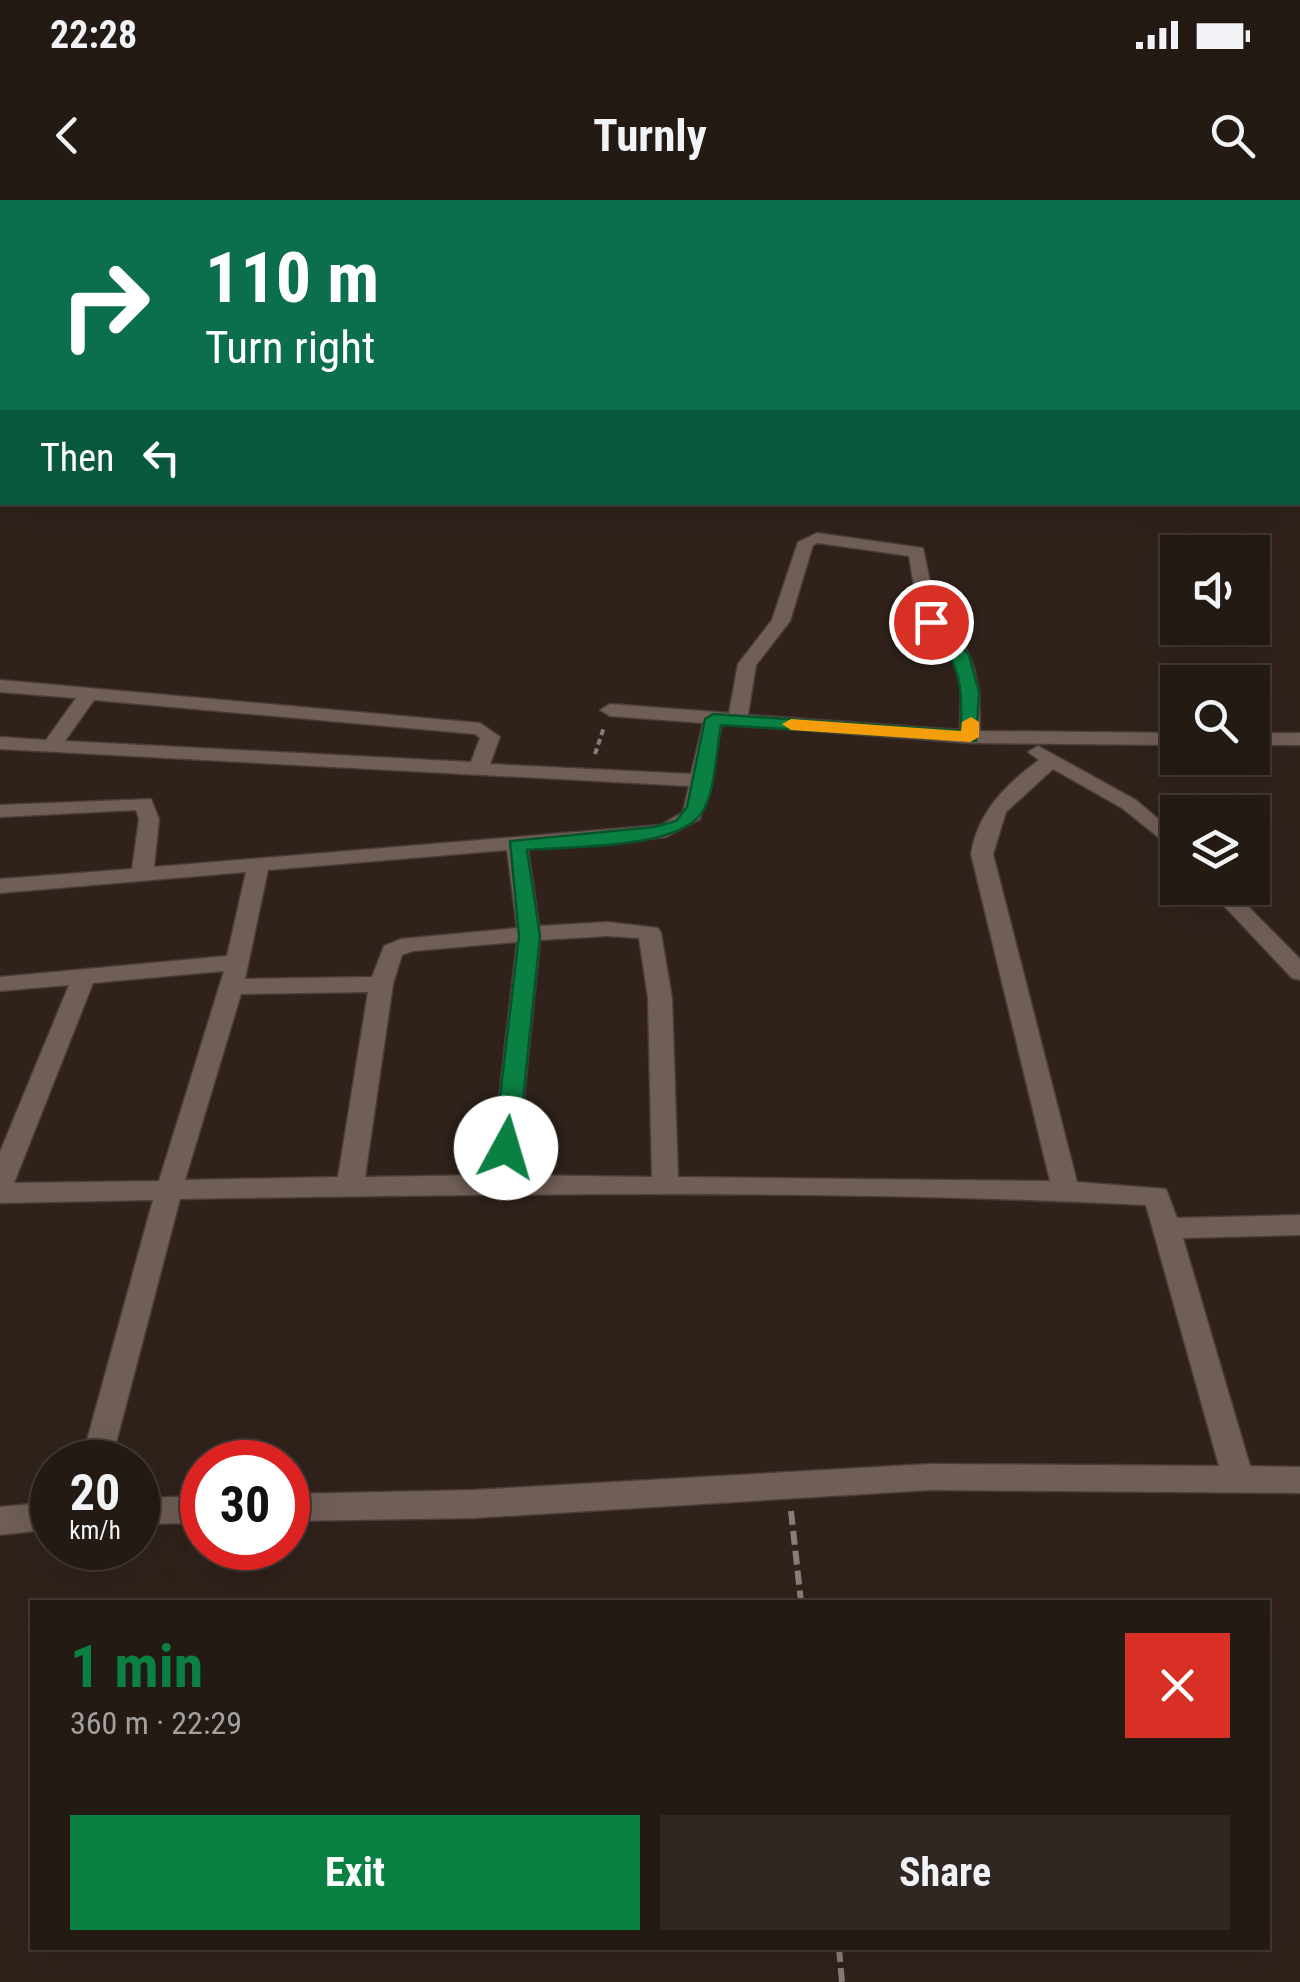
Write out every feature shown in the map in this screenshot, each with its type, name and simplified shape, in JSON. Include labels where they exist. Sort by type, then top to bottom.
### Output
[{"type":"street","points":[[737,721],[747,664],[782,621],[806,542],[817,538],[917,552],[928,616],[960,655],[965,668],[970,692],[970,737]]},
{"type":"street","points":[[0,686],[480,729],[490,737],[479,767]]},
{"type":"street","points":[[52,745],[89,694]]},
{"type":"street","points":[[610,710],[970,737],[1160,738]]},
{"type":"street","points":[[0,886],[516,845],[674,828],[694,815],[713,719]]},
{"type":"street","points":[[1012,738],[1129,804],[1160,831]]},
{"type":"street","points":[[1270,739],[1300,739]]},
{"type":"street","points":[[0,743],[702,781]]},
{"type":"street","points":[[1052,760],[1003,800],[985,834],[982,854],[1066,1192]]},
{"type":"street","points":[[0,811],[144,802],[148,819],[142,876]]},
{"type":"street","points":[[502,1184],[529,936],[516,845]]},
{"type":"street","points":[[102,1440],[169,1190],[235,975],[258,867]]},
{"type":"street","points":[[1234,905],[1300,973]]},
{"type":"street","points":[[350,1186],[389,954],[403,946],[636,928],[652,936],[663,1051],[665,1187]]},
{"type":"street","points":[[0,984],[235,975],[381,984]]},
{"type":"street","points":[[0,1184],[83,978]]},
{"type":"street","points":[[0,1193],[502,1184],[1157,1196],[1238,1481]]},
{"type":"street","points":[[1168,1228],[1300,1226]]},
{"type":"street","points":[[310,1508],[474,1504],[930,1476],[1300,1480]]},
{"type":"street","points":[[0,1521],[30,1518]]},
{"type":"path","points":[[788,1483],[801,1600]]},
{"type":"path","points":[[839,1950],[842,1982]]},
{"type":"slow traffic","points":[[791,724],[970,737],[971,722]]},
{"type":"route","points":[[506,1148],[529,936],[516,845],[656,833],[683,825],[696,808],[713,719],[970,737],[970,692],[965,668],[960,655],[931,622]]}]
